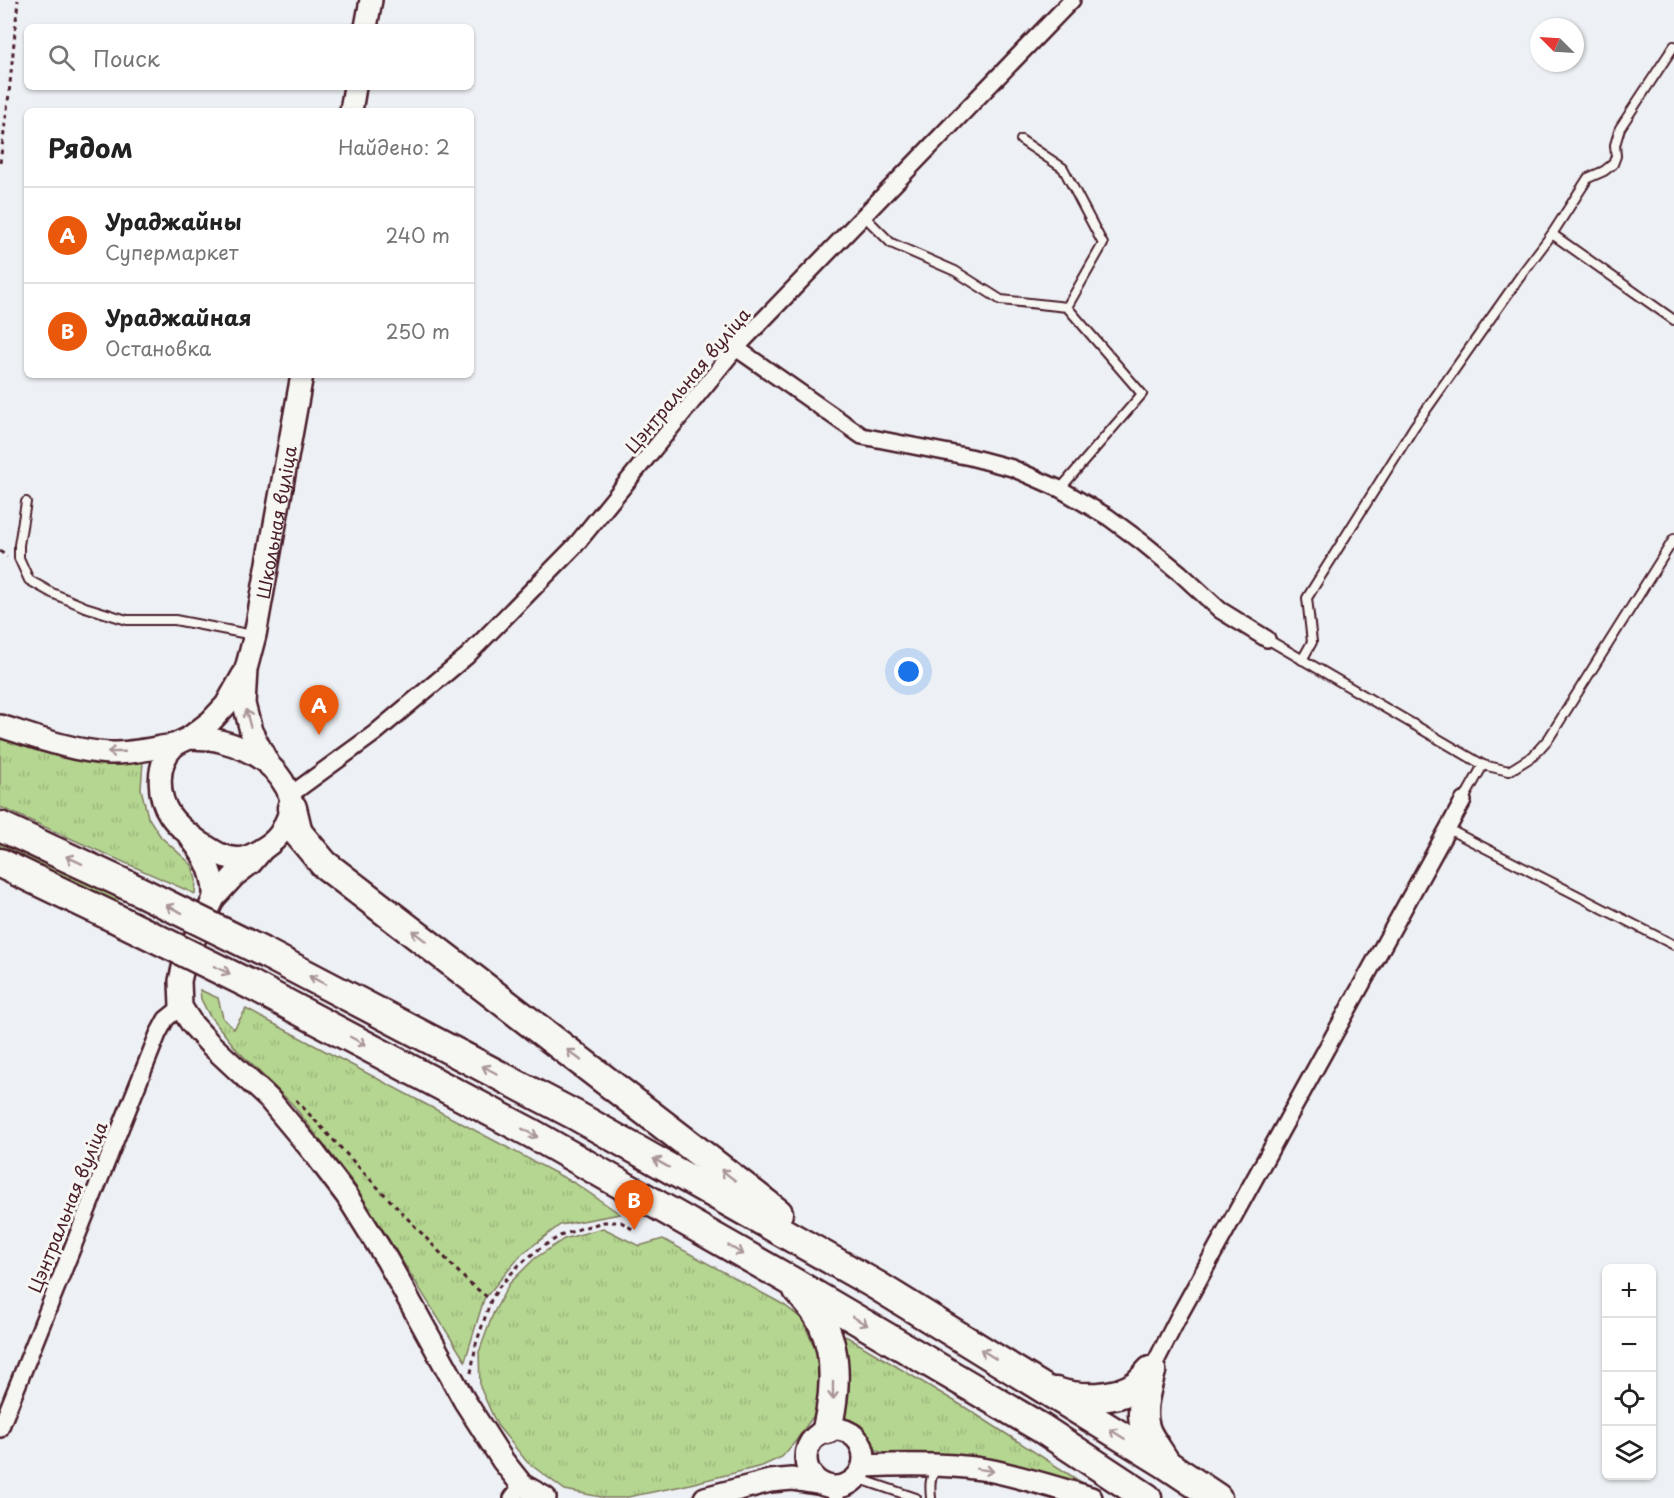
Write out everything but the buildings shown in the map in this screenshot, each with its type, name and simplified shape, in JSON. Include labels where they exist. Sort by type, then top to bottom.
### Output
[{"type":"highway","points":[[291,802],[298,833],[324,864],[776,1211],[876,1285]]},
{"type":"highway","points":[[0,826],[265,953],[575,1114],[876,1285],[1166,1464],[1217,1498]]},
{"type":"highway","points":[[0,863],[251,985],[531,1133],[791,1281],[1041,1428],[1148,1498]]},
{"type":"highway","points":[[791,1281],[816,1313],[829,1340],[833,1361],[833,1404],[827,1430]]},
{"type":"highway","points":[[1038,1385],[1062,1394],[1081,1397],[1101,1396],[1120,1393],[1136,1386],[1151,1371]]},
{"type":"highway","points":[[1151,1371],[1144,1397],[1143,1413],[1146,1431],[1166,1464]]},
{"type":"street","points":[[367,24],[371,0]]},
{"type":"street","name":"Цэнтральная вуліца","points":[[291,802],[322,773],[375,733],[467,656],[550,572],[574,547],[736,348],[1072,0]]},
{"type":"street","points":[[352,108],[354,90]]},
{"type":"street","points":[[736,348],[862,436],[970,457],[1012,468],[1060,489],[1108,517],[1180,573],[1220,610],[1267,639]]},
{"type":"street","name":"Школьная вуліца","points":[[246,669],[255,635],[301,378]]},
{"type":"street","points":[[246,669],[226,705],[210,721],[166,756],[162,767],[160,785],[164,801],[170,815],[200,850],[210,871],[214,890],[213,898],[185,959],[180,981],[181,1007],[192,1024],[210,1044],[268,1099],[347,1196],[387,1260],[517,1491],[545,1498]]},
{"type":"street","points":[[213,898],[281,834],[291,802],[280,776],[268,763],[251,731],[244,704],[246,669]]},
{"type":"street","points":[[0,726],[87,751],[111,753],[181,742],[219,740],[252,753],[268,763]]},
{"type":"street","points":[[1151,1371],[1180,1314],[1463,801]]},
{"type":"street","points":[[184,830],[215,853],[226,857],[243,858],[263,849]]},
{"type":"street","name":"Цэнтральная вуліца","points":[[0,1429],[158,1034],[166,1018],[181,1007]]},
{"type":"street","points":[[705,1498],[770,1481],[792,1479],[831,1490],[843,1487],[851,1483],[860,1472],[865,1457],[863,1449],[853,1434],[836,1428],[827,1430],[818,1434],[811,1441],[807,1450],[793,1466],[770,1481]]},
{"type":"street","points":[[807,1450],[808,1470],[813,1478],[831,1490]]},
{"type":"street","points":[[860,1472],[941,1465],[986,1470],[1020,1477],[1091,1498]]},
{"type":"lane","points":[[1302,660],[1312,642],[1307,598],[1414,427],[1552,234],[1588,178],[1613,164],[1620,128],[1674,46]]},
{"type":"lane","points":[[1021,140],[1063,168],[1103,244],[1067,307]]},
{"type":"lane","points":[[864,216],[891,243],[955,271],[1001,300],[1067,307],[1142,394],[1060,489]]},
{"type":"lane","points":[[1552,234],[1674,320]]},
{"type":"lane","points":[[26,502],[19,545],[20,558],[29,580],[85,607],[127,620],[175,620],[255,635]]},
{"type":"lane","points":[[1267,639],[1483,765],[1509,771],[1533,756],[1549,738],[1674,539]]},
{"type":"lane","points":[[1463,801],[1483,765]]},
{"type":"lane","points":[[1448,829],[1674,945]]},
{"type":"lane","points":[[931,1498],[929,1484],[933,1473],[941,1465]]},
{"type":"lane","points":[[860,1472],[916,1498]]},
{"type":"path","points":[[0,163],[18,0]]},
{"type":"path","points":[[293,1097],[468,1282],[492,1300]]},
{"type":"path","points":[[464,1400],[472,1395],[470,1370],[481,1327],[492,1300],[499,1287],[519,1265],[560,1236],[604,1222],[621,1222],[634,1230],[650,1201]]},
{"type":"green space","points":[[0,737],[101,763],[143,761],[141,789],[148,817],[161,837],[192,865],[196,880],[195,894],[0,807]]},
{"type":"green space","points":[[0,839],[120,895],[116,904],[0,848]]},
{"type":"green space","points":[[200,990],[218,998],[223,1018],[234,1029],[246,1009],[576,1184],[620,1214],[560,1225],[522,1254],[484,1299],[465,1361],[354,1184],[293,1105],[238,1051],[209,1015],[201,999]]},
{"type":"green space","points":[[603,1228],[639,1246],[663,1239],[784,1305],[802,1319],[816,1351],[823,1387],[817,1411],[782,1457],[762,1466],[682,1486],[623,1498],[606,1498],[565,1490],[527,1462],[497,1425],[480,1387],[479,1352],[493,1314],[509,1284],[534,1259],[564,1239]]},
{"type":"green space","points":[[837,1331],[966,1408],[1084,1484],[1022,1466],[974,1456],[912,1453],[891,1455],[880,1452],[874,1448],[871,1437],[861,1425],[841,1416]]},
{"type":"place","name":"Ураджайны","points":[[319,735]]},
{"type":"place","name":"Ураджайная","points":[[634,1230]]}]
